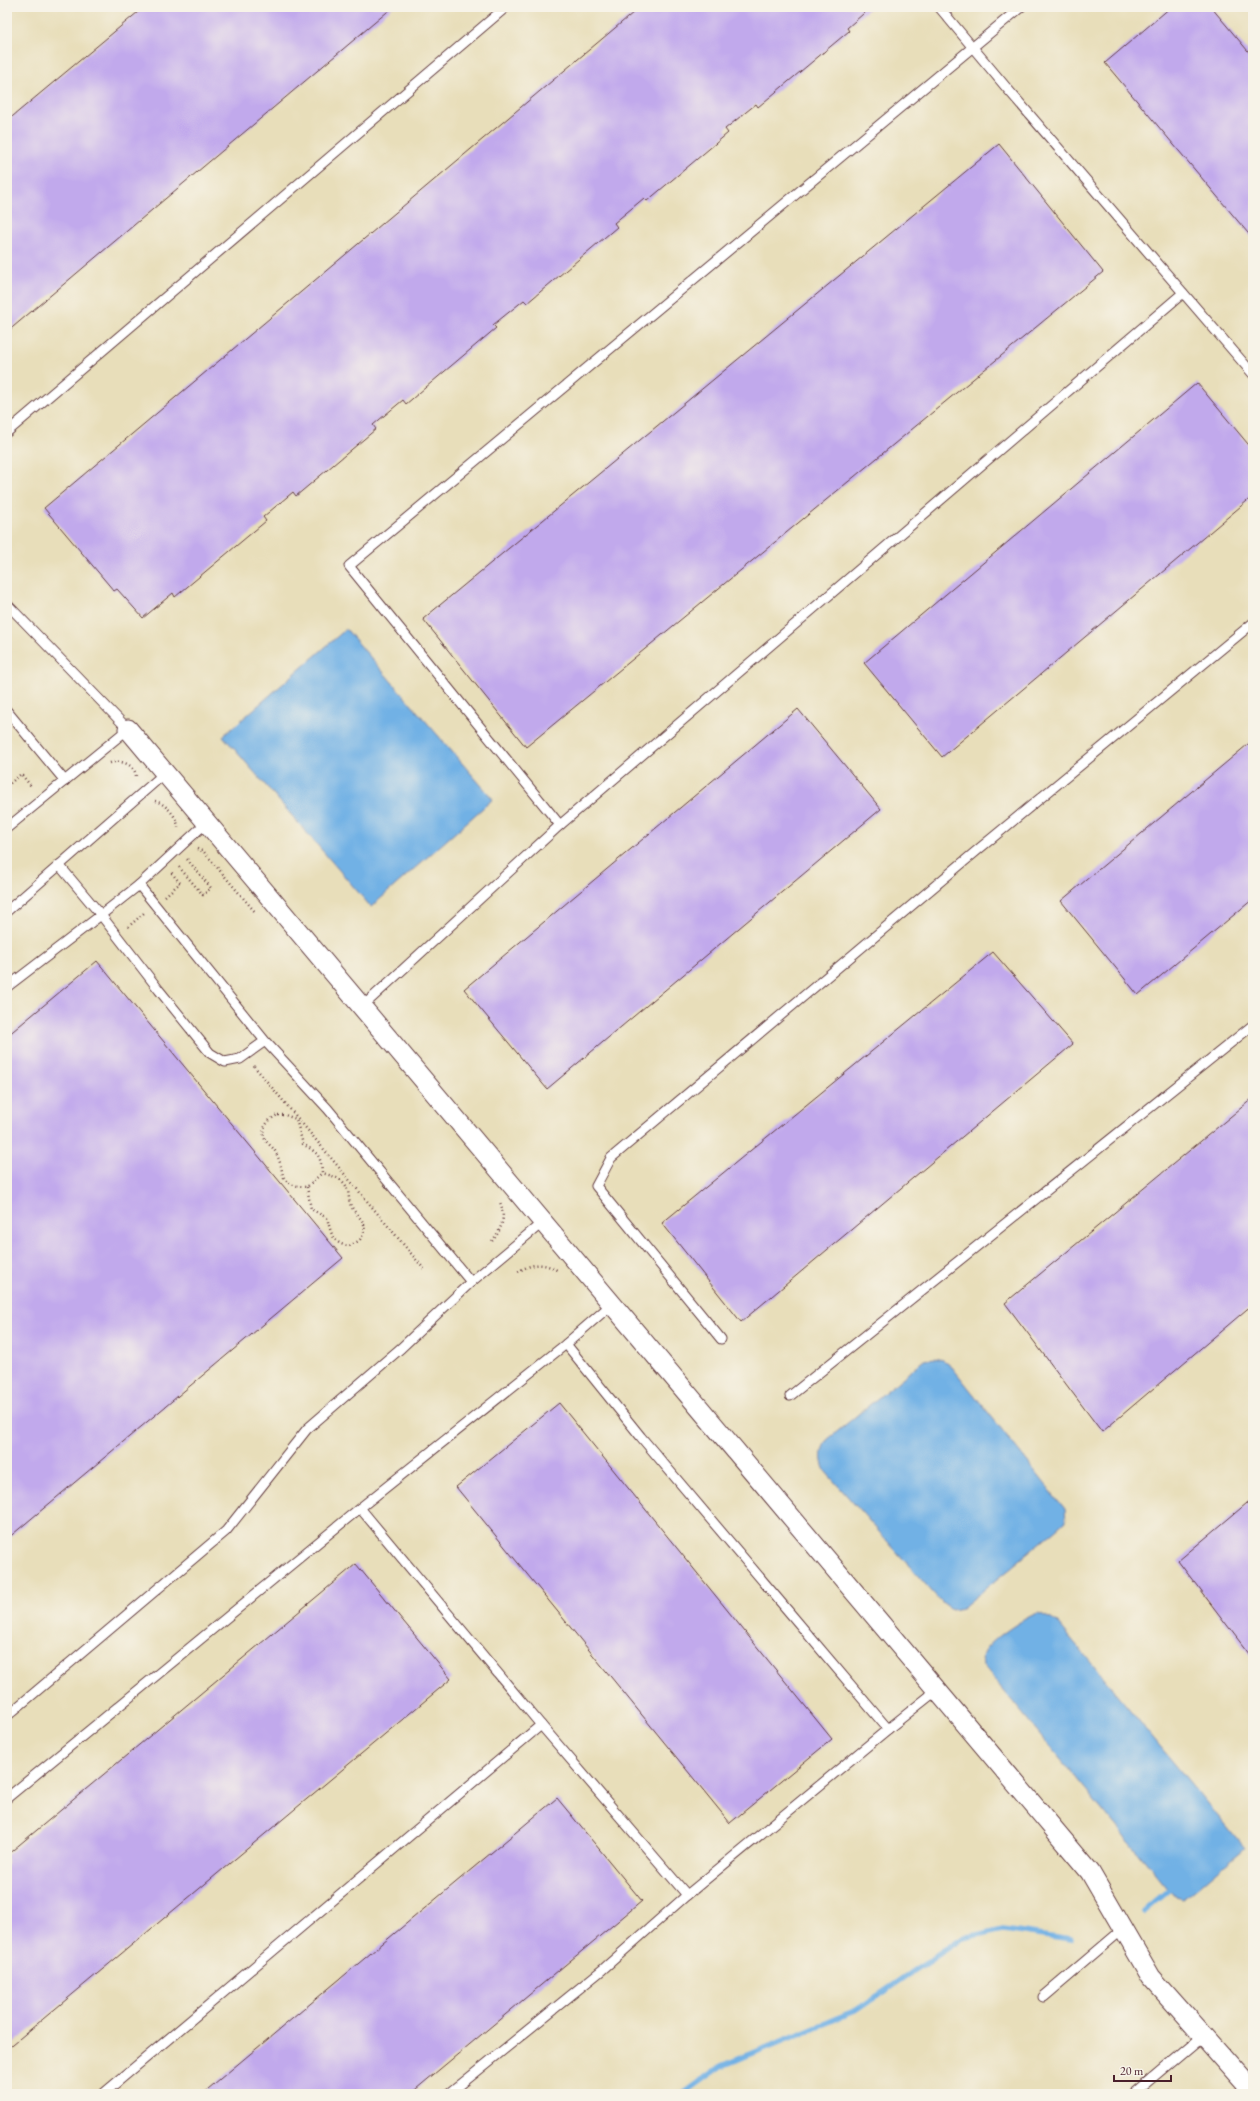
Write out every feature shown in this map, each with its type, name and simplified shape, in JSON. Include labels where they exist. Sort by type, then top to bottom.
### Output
[{"type":"street","points":[[128,729],[1090,1872],[1150,1976],[1253,2092]]},
{"type":"lane","points":[[7,432],[506,7]]},
{"type":"lane","points":[[939,7],[1253,374]]},
{"type":"lane","points":[[560,825],[349,566],[644,319],[974,48],[1021,7]]},
{"type":"lane","points":[[362,1007],[560,825],[1183,293]]},
{"type":"lane","points":[[7,604],[128,729],[7,828]]},
{"type":"lane","points":[[721,1339],[596,1186],[611,1158],[980,848],[1253,623]]},
{"type":"lane","points":[[7,711],[65,781]]},
{"type":"lane","points":[[7,911],[165,773]]},
{"type":"lane","points":[[7,987],[139,885],[207,822]]},
{"type":"lane","points":[[59,865],[101,915],[210,1053],[226,1062],[240,1059],[265,1041]]},
{"type":"lane","points":[[139,885],[265,1041],[328,1109],[470,1282]]},
{"type":"lane","points":[[790,1396],[1253,1025]]},
{"type":"lane","points":[[7,1716],[226,1531],[307,1429],[401,1348],[470,1282],[543,1222]]},
{"type":"lane","points":[[7,1798],[360,1508],[566,1344],[612,1304]]},
{"type":"lane","points":[[566,1344],[646,1443],[888,1729]]},
{"type":"lane","points":[[360,1508],[541,1725],[688,1895]]},
{"type":"lane","points":[[449,2094],[602,1970],[688,1895],[937,1690]]},
{"type":"lane","points":[[103,2094],[541,1725]]},
{"type":"lane","points":[[1043,1997],[1123,1929]]},
{"type":"lane","points":[[1132,2094],[1203,2035]]},
{"type":"path","points":[[104,768],[114,762],[125,762],[135,772],[137,777],[136,782]]},
{"type":"path","points":[[7,786],[21,774],[31,786]]},
{"type":"path","points":[[148,802],[153,800],[162,804],[176,819],[178,827],[175,834]]},
{"type":"path","points":[[191,848],[204,852],[259,917]]},
{"type":"path","points":[[163,897],[180,883],[171,872],[178,866],[203,895],[211,888],[184,855]]},
{"type":"path","points":[[124,930],[144,913]]},
{"type":"path","points":[[252,1064],[296,1119],[424,1269]]},
{"type":"path","points":[[296,1119],[285,1115],[272,1117],[263,1129],[264,1135],[277,1154],[283,1178],[288,1184],[306,1187],[322,1173]]},
{"type":"path","points":[[296,1119],[303,1144],[319,1156],[322,1173]]},
{"type":"path","points":[[306,1187],[311,1209],[328,1218],[331,1235],[337,1241],[349,1246],[359,1241],[365,1229],[364,1221],[351,1206],[345,1184],[340,1179],[322,1173]]},
{"type":"path","points":[[492,1240],[503,1222],[502,1206],[495,1196]]},
{"type":"path","points":[[518,1272],[524,1268],[536,1264],[548,1266],[560,1273]]},
{"type":"water","points":[[346,629],[493,799],[371,907],[223,736]]},
{"type":"water","points":[[934,1358],[943,1360],[952,1367],[1065,1509],[1066,1521],[962,1608],[952,1610],[943,1604],[825,1471],[822,1463],[822,1451],[827,1440],[924,1360]]},
{"type":"water","points":[[1038,1613],[1059,1624],[1244,1848],[1190,1894],[1182,1899],[1175,1897],[983,1666],[982,1656],[986,1649],[999,1636],[1016,1624]]},
{"type":"building","points":[[144,7],[393,7],[7,332],[7,121]]},
{"type":"building","points":[[640,7],[871,7],[847,28],[849,31],[758,107],[756,104],[725,129],[728,133],[647,201],[644,198],[614,223],[617,227],[527,303],[524,300],[493,325],[496,328],[406,404],[403,400],[373,425],[376,429],[296,496],[293,492],[263,517],[266,521],[175,597],[173,593],[143,618],[117,589],[114,591],[44,508]]},
{"type":"building","points":[[1171,7],[1211,7],[1253,57],[1253,239],[1105,63]]},
{"type":"building","points":[[999,144],[1103,272],[526,747],[423,619]]},
{"type":"building","points":[[1197,383],[1253,450],[1253,496],[942,757],[864,663]]},
{"type":"building","points":[[798,709],[881,809],[547,1089],[464,989]]},
{"type":"building","points":[[1253,740],[1253,899],[1138,995],[1061,901]]},
{"type":"building","points":[[993,952],[1073,1044],[741,1322],[662,1223]]},
{"type":"building","points":[[97,961],[343,1258],[7,1539],[7,1036]]},
{"type":"building","points":[[1253,1098],[1253,1304],[1102,1432],[1005,1303]]},
{"type":"building","points":[[559,1403],[832,1739],[730,1823],[456,1487]]},
{"type":"building","points":[[1253,1498],[1253,1659],[1178,1561]]},
{"type":"building","points":[[356,1564],[451,1679],[7,2049],[7,1855]]},
{"type":"building","points":[[557,1798],[642,1901],[410,2094],[202,2094]]},
{"type":"waterway","points":[[1144,1912],[1174,1886]]},
{"type":"waterway","points":[[683,2094],[722,2066],[855,2011],[963,1938],[1003,1929],[1071,1939]]}]
